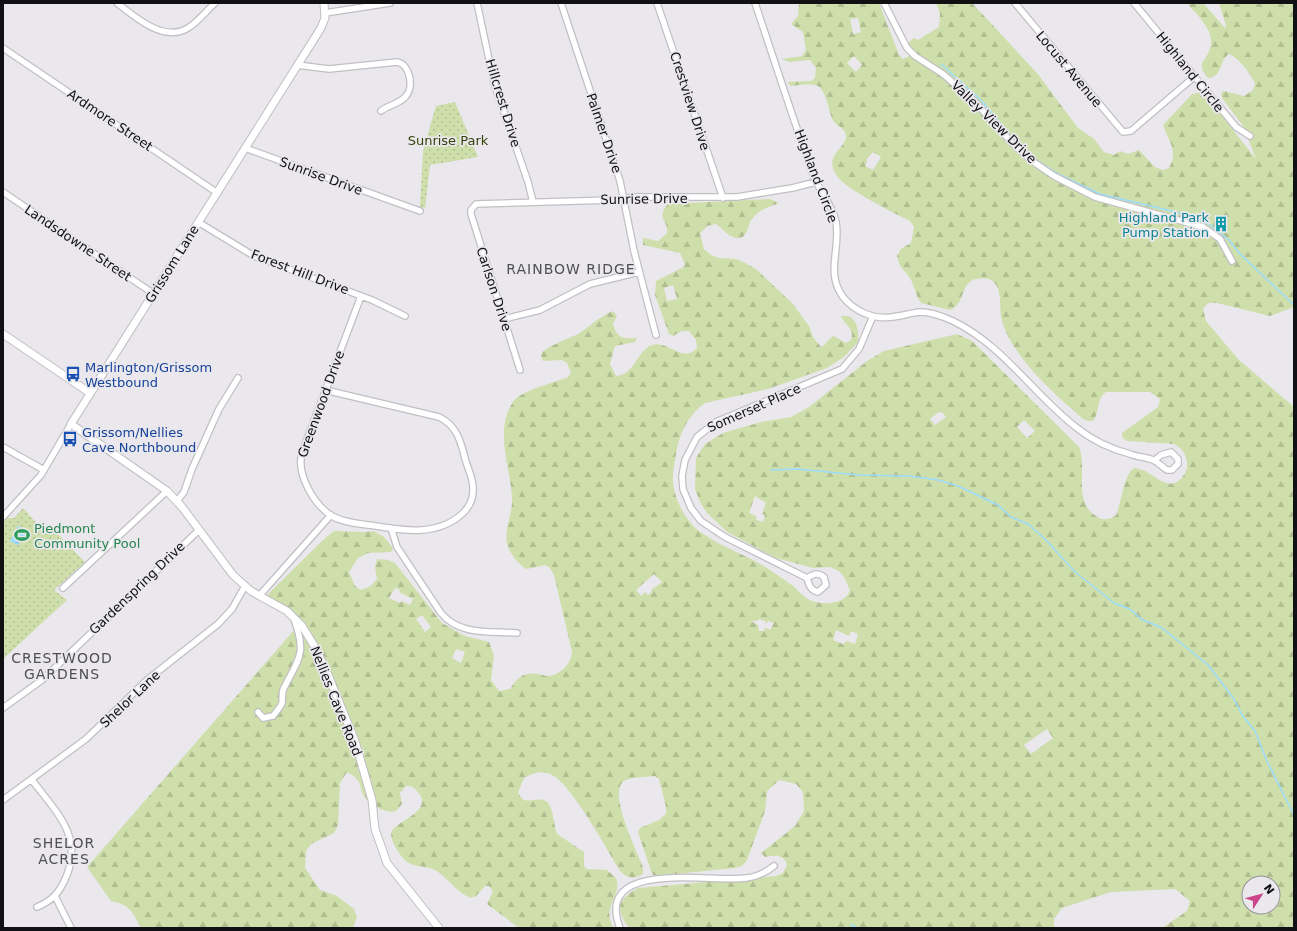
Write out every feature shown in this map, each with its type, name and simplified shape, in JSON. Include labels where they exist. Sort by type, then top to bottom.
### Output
[{"type":"street","points":[[117,3],[156,30],[174,33],[190,27],[215,3]]},
{"type":"street","name":"Grissom Lane","points":[[4,516],[44,470],[90,393],[154,294],[216,192],[323,25],[325,13],[324,3]]},
{"type":"street","points":[[325,13],[375,4],[390,3]]},
{"type":"street","name":"Hillcrest Drive","points":[[477,3],[494,83],[528,182],[533,202]]},
{"type":"street","name":"Palmer Drive","points":[[561,3],[625,199],[631,239],[656,335]]},
{"type":"street","name":"Crestview Drive","points":[[657,3],[723,198]]},
{"type":"street","name":"Highland Circle","points":[[755,3],[816,182],[829,204],[836,225],[837,236],[833,265],[837,285],[849,304],[859,311],[872,316],[891,318],[916,313],[928,313],[953,321],[989,343],[1046,401],[1084,433],[1110,448],[1155,460]]},
{"type":"street","name":"Valley View Drive","points":[[884,3],[906,48],[943,74],[974,101],[1015,146],[1035,163],[1054,176],[1095,197],[1203,227],[1220,239],[1232,261]]},
{"type":"street","name":"Locust Avenue","points":[[1014,3],[1119,129],[1124,132],[1133,130],[1194,77]]},
{"type":"street","name":"Highland Circle","points":[[1134,3],[1236,127],[1250,136]]},
{"type":"street","name":"Ardmore Street","points":[[3,48],[216,192]]},
{"type":"street","points":[[297,65],[329,69],[397,62],[402,63],[409,73],[408,94],[402,100],[389,105],[382,112]]},
{"type":"street","name":"Sunrise Drive","points":[[245,148],[420,211]]},
{"type":"street","name":"Sunrise Drive","points":[[472,207],[479,203],[625,199],[635,197],[723,198],[746,196],[816,182]]},
{"type":"street","name":"Landsdowne Street","points":[[3,192],[154,294]]},
{"type":"street","name":"Carlson Drive","points":[[472,207],[471,214],[520,370]]},
{"type":"street","name":"Forest Hill Drive","points":[[198,222],[254,256],[361,296],[405,316]]},
{"type":"street","points":[[504,320],[540,310],[590,284],[639,272]]},
{"type":"street","name":"Greenwood Drive","points":[[325,390],[439,417],[449,423],[458,435],[473,483],[472,497],[468,506],[452,521],[438,527],[412,531],[345,521],[331,515],[321,506],[304,481],[300,463],[302,453],[325,390],[361,296]]},
{"type":"street","name":"Somerset Place","points":[[807,578],[725,537],[701,521],[691,508],[683,489],[682,476],[684,460],[697,437],[716,422],[842,369],[859,349],[872,316]]},
{"type":"street","points":[[3,334],[90,393]]},
{"type":"street","points":[[177,501],[184,492],[192,469],[219,409],[238,378]]},
{"type":"street","name":"Nellies Cave Road","points":[[71,424],[166,491],[177,501],[226,567],[245,586],[259,596],[282,608],[294,617],[302,626],[328,675],[355,741],[372,800],[375,829],[387,863],[439,928]]},
{"type":"street","points":[[3,447],[44,470]]},
{"type":"street","points":[[63,588],[166,491]]},
{"type":"street","points":[[259,596],[331,515]]},
{"type":"street","points":[[391,528],[397,547],[441,613],[449,622],[458,627],[470,630],[517,633]]},
{"type":"street","name":"Gardenspring Drive","points":[[3,708],[42,680],[199,530]]},
{"type":"street","name":"Shelor Lane","points":[[3,800],[86,739],[147,680],[218,624],[232,609],[245,586]]},
{"type":"street","points":[[258,712],[263,718],[273,716],[281,704],[283,690],[296,669],[301,652],[299,631],[294,617]]},
{"type":"street","points":[[32,780],[63,821],[71,840],[72,854],[71,866],[64,882],[55,896],[48,902],[37,907]]},
{"type":"street","points":[[620,928],[615,912],[616,902],[621,893],[634,883],[681,878],[746,878],[762,874],[774,866]]},
{"type":"street","points":[[55,896],[71,928]]},
{"type":"green space","points":[[799,3],[879,3],[899,55],[903,59],[909,56],[909,42],[914,38],[918,40],[939,27],[940,13],[936,3],[972,3],[1037,73],[1078,128],[1094,139],[1104,152],[1114,155],[1120,151],[1128,154],[1139,150],[1155,167],[1163,170],[1169,168],[1172,162],[1173,151],[1163,125],[1192,94],[1202,92],[1256,159],[1243,126],[1222,98],[1221,93],[1224,91],[1244,96],[1253,90],[1255,84],[1245,67],[1229,54],[1224,60],[1219,72],[1213,77],[1208,78],[1202,69],[1202,63],[1211,46],[1211,38],[1205,24],[1187,3],[1203,3],[1225,28],[1226,25],[1219,3],[1294,3],[1294,307],[1270,316],[1217,303],[1208,303],[1203,309],[1206,321],[1238,359],[1294,407],[1294,928],[1162,928],[1187,911],[1190,901],[1175,889],[1111,892],[1062,908],[1054,919],[1054,928],[629,928],[620,910],[620,905],[626,896],[638,888],[776,876],[783,873],[787,865],[784,859],[779,856],[765,857],[761,853],[795,826],[804,811],[803,792],[796,784],[779,780],[767,791],[765,811],[747,860],[742,866],[655,876],[652,874],[638,832],[640,828],[659,820],[666,814],[666,807],[659,779],[655,776],[635,778],[624,781],[620,787],[619,797],[621,809],[643,867],[643,874],[632,878],[621,872],[588,818],[568,790],[559,780],[550,774],[540,772],[524,778],[518,792],[524,800],[539,799],[549,804],[557,834],[584,852],[584,866],[587,869],[607,870],[616,878],[617,891],[609,914],[614,928],[519,928],[487,904],[493,891],[489,886],[485,886],[476,896],[471,898],[457,889],[435,870],[427,867],[412,865],[401,856],[394,845],[391,834],[398,825],[418,811],[422,798],[416,790],[412,787],[406,786],[400,793],[402,804],[396,811],[392,812],[384,810],[376,807],[366,799],[357,779],[347,772],[340,783],[338,825],[334,833],[311,844],[306,851],[305,868],[320,890],[337,896],[354,909],[357,917],[353,928],[141,928],[130,910],[111,901],[87,867],[295,629],[289,616],[269,604],[268,594],[334,531],[374,531],[384,537],[393,548],[391,552],[368,553],[358,558],[349,572],[355,586],[361,590],[371,586],[377,579],[375,567],[377,559],[388,560],[395,563],[442,623],[465,636],[489,642],[494,656],[491,680],[499,691],[510,689],[518,679],[525,675],[539,674],[546,676],[556,674],[560,672],[570,661],[572,652],[554,575],[550,568],[545,565],[527,569],[518,562],[508,548],[506,538],[512,501],[505,451],[504,426],[507,414],[513,402],[517,398],[530,390],[568,377],[571,373],[567,363],[562,360],[543,361],[541,356],[542,352],[555,344],[576,335],[603,316],[613,311],[617,316],[613,324],[617,333],[625,338],[637,338],[635,342],[615,346],[610,364],[616,376],[622,375],[628,371],[643,352],[652,345],[658,344],[686,354],[697,348],[696,340],[689,331],[682,331],[673,336],[669,334],[655,295],[656,281],[685,265],[680,253],[643,245],[643,238],[658,241],[667,233],[666,225],[662,216],[664,209],[668,204],[770,199],[779,203],[758,213],[750,222],[745,235],[740,238],[731,236],[716,224],[707,226],[700,234],[704,249],[711,255],[719,258],[736,259],[756,269],[793,304],[809,326],[813,337],[821,347],[834,336],[846,343],[851,340],[852,332],[841,316],[851,318],[856,324],[858,342],[844,357],[827,368],[768,389],[705,403],[689,419],[679,439],[677,447],[673,475],[674,489],[682,510],[691,524],[710,538],[767,568],[812,601],[831,603],[845,598],[850,590],[844,577],[839,571],[830,567],[813,568],[776,558],[727,532],[707,513],[701,504],[695,489],[696,458],[705,444],[723,433],[761,422],[791,417],[809,407],[867,361],[884,351],[957,334],[972,341],[1079,447],[1082,465],[1082,493],[1084,502],[1096,516],[1101,519],[1109,519],[1116,515],[1127,477],[1134,468],[1141,469],[1166,483],[1172,484],[1177,482],[1185,474],[1187,467],[1186,458],[1183,451],[1176,445],[1127,441],[1122,437],[1122,433],[1158,407],[1160,399],[1150,392],[1106,392],[1099,402],[1097,414],[1093,421],[1088,421],[1083,419],[1040,379],[1021,357],[1006,332],[1001,317],[1000,296],[996,284],[991,280],[985,278],[971,281],[967,284],[959,303],[950,310],[921,303],[911,280],[899,264],[897,256],[901,249],[911,243],[914,227],[910,221],[859,194],[837,176],[833,169],[832,163],[836,153],[845,140],[846,135],[843,129],[834,122],[825,95],[819,87],[815,85],[803,84],[791,86],[787,82],[811,81],[815,78],[816,68],[810,60],[790,62],[781,59],[802,56],[806,50],[803,32],[791,24],[798,16]],"holes":[[[858,18],[861,32],[853,34],[850,19]],[[854,56],[862,65],[856,72],[847,63]],[[873,152],[881,157],[873,170],[865,166],[866,160]],[[673,285],[677,299],[667,301],[664,288]],[[939,412],[942,412],[946,417],[935,425],[930,419]],[[1024,420],[1035,431],[1027,438],[1017,427]],[[755,496],[766,503],[762,514],[765,515],[763,522],[756,520],[757,517],[749,513]],[[654,574],[662,582],[651,590],[652,592],[648,595],[645,592],[641,596],[636,590]],[[395,588],[400,590],[399,592],[413,599],[410,605],[402,601],[400,603],[389,598]],[[422,615],[431,627],[425,632],[416,619]],[[759,619],[765,621],[766,624],[768,621],[774,623],[770,630],[765,627],[764,631],[759,631],[758,625],[751,621],[757,621]],[[836,630],[849,636],[851,631],[858,634],[855,644],[847,641],[843,644],[833,640]],[[456,649],[465,652],[461,663],[452,658]],[[1047,729],[1053,738],[1031,754],[1024,745]]]},
{"type":"green space","name":"Sunrise Park","points":[[455,102],[478,157],[430,165],[425,208],[420,207],[423,151],[436,106]]},
{"type":"green space","points":[[23,508],[40,527],[59,535],[85,562],[54,590],[67,600],[3,659],[3,518],[14,518]]},
{"type":"water","name":"Piedmont Community Pool","points":[[18,526],[31,533],[28,539],[22,537],[18,545],[10,541]]},
{"type":"waterway","points":[[941,64],[981,100],[1010,135],[1032,157],[1058,174],[1100,194],[1180,213],[1209,224],[1229,240],[1240,254],[1294,305]]},
{"type":"waterway","points":[[771,470],[797,469],[859,475],[909,476],[938,480],[958,486],[998,505],[1011,517],[1028,524],[1045,539],[1075,572],[1114,603],[1130,609],[1141,619],[1162,628],[1208,665],[1234,699],[1242,715],[1255,731],[1266,759],[1294,815]]},
{"type":"waterway","points":[[851,925],[858,928]]},
{"type":"place","name":"Highland Park Pump Station","points":[[1221,224]]},
{"type":"place","name":"Marlington/Grissom Westbound","points":[[73,374]]},
{"type":"place","name":"Grissom/Nellies Cave Northbound","points":[[70,439]]},
{"type":"place","name":"Piedmont Community Pool","points":[[22,535]]},
{"type":"district","name":"RAINBOW RIDGE","points":[[571,269]]},
{"type":"district","name":"CRESTWOOD GARDENS","points":[[62,666]]},
{"type":"district","name":"SHELOR ACRES","points":[[64,852]]}]
